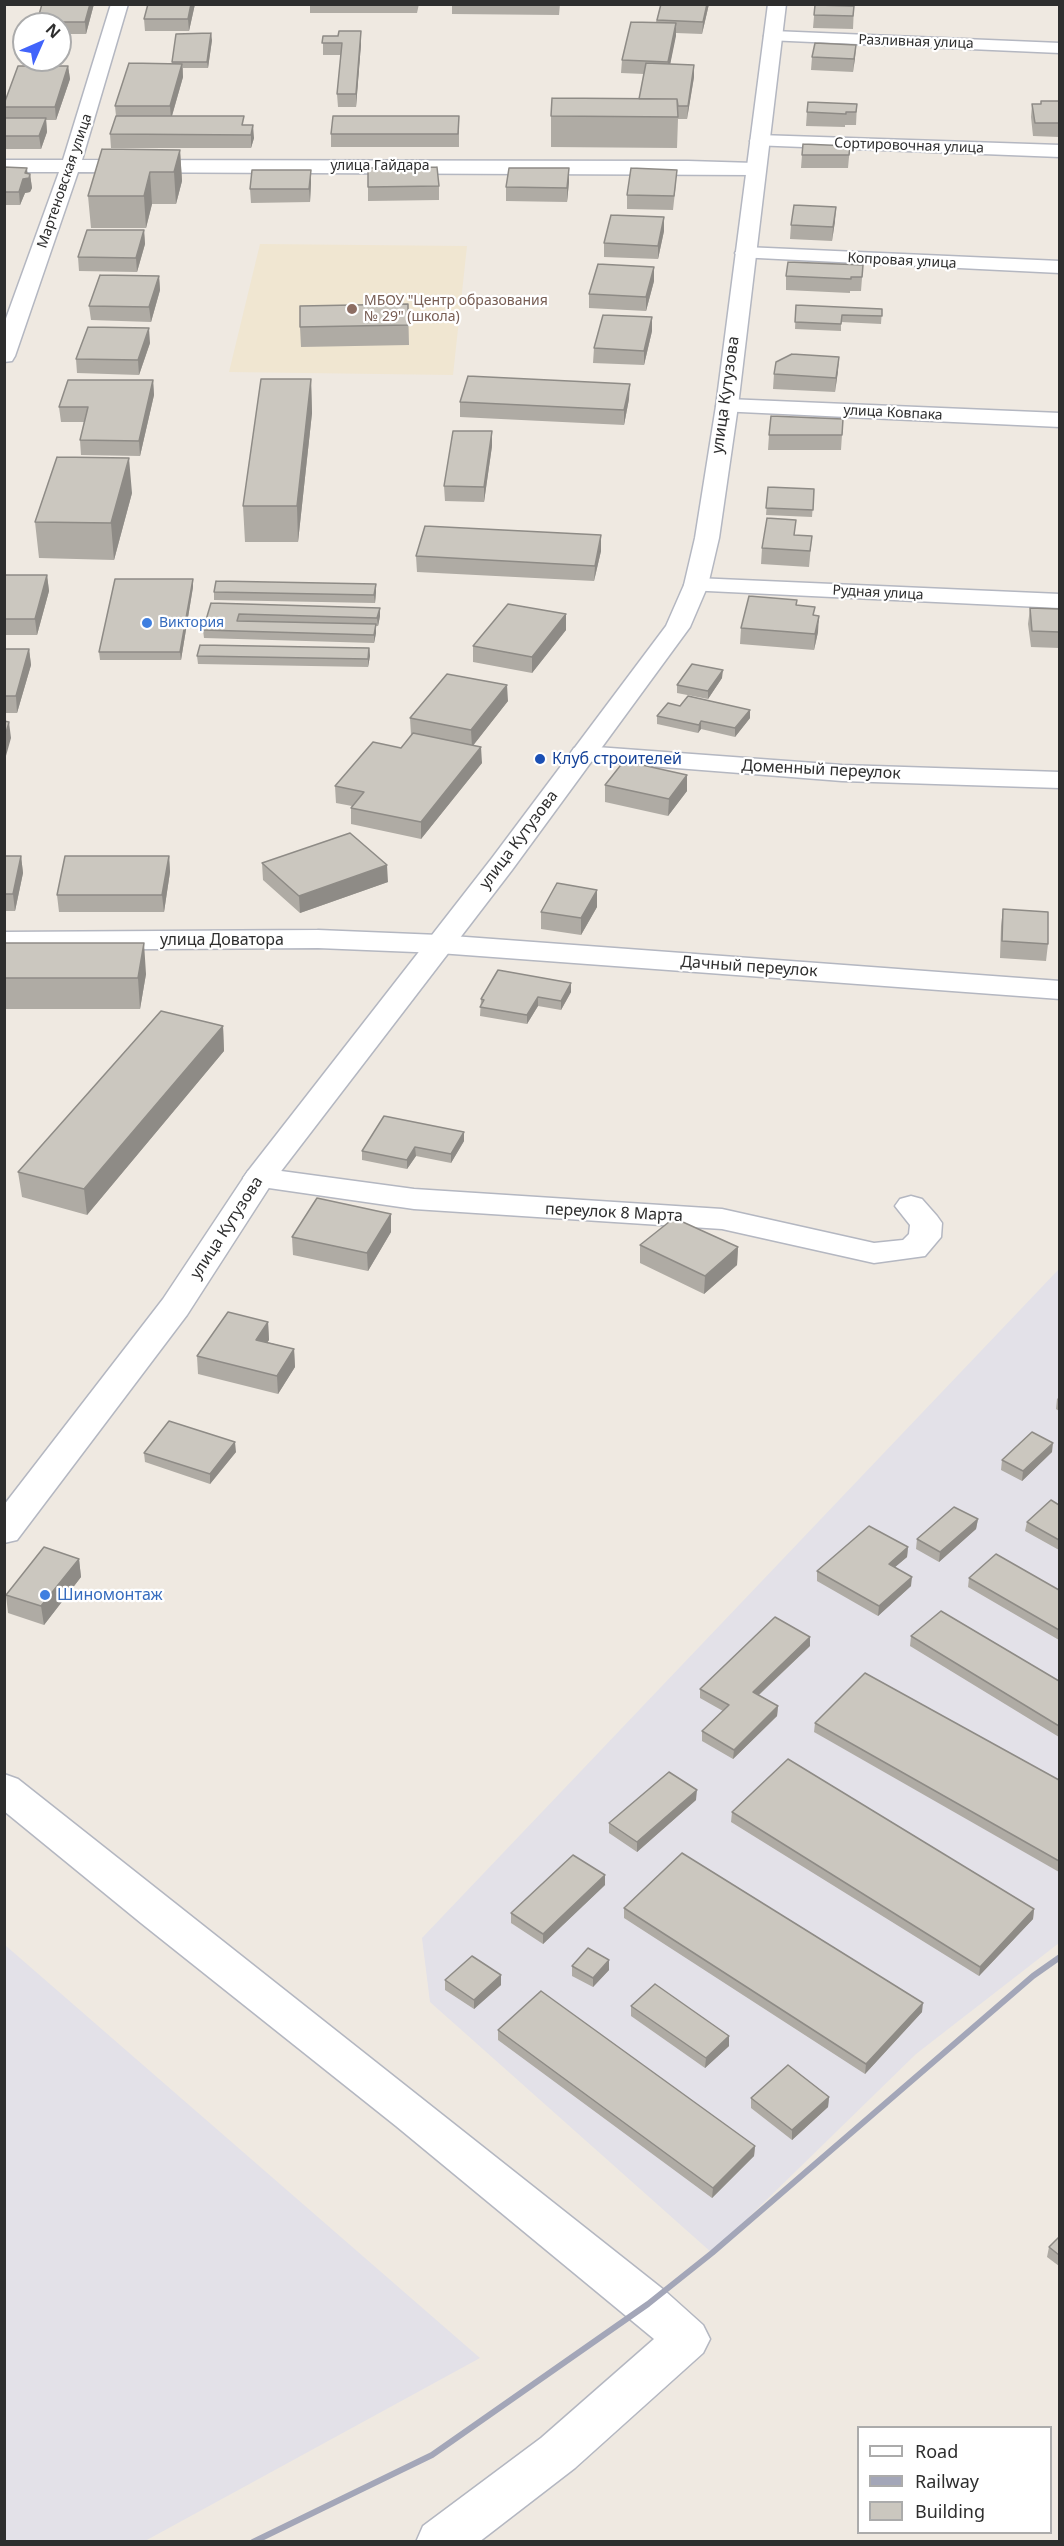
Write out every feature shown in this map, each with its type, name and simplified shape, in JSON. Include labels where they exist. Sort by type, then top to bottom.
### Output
[{"type":"street","name":"Мартеновская улица","points":[[4,356],[71,165],[120,4]]},
{"type":"street","name":"улица Кутузова","points":[[4,1532],[175,1307],[259,1178],[678,627],[696,585],[707,538],[727,406],[777,4]]},
{"type":"street","name":"Разливная улица","points":[[773,36],[1059,48]]},
{"type":"street","name":"Сортировочная улица","points":[[759,141],[1059,151]]},
{"type":"street","name":"улица Гайдара","points":[[4,166],[755,169]]},
{"type":"street","name":"Копровая улица","points":[[745,253],[1059,267]]},
{"type":"street","name":"улица Ковпака","points":[[727,406],[1059,420]]},
{"type":"street","name":"Рудная улица","points":[[696,585],[1059,601]]},
{"type":"street","name":"Доменный переулок","points":[[583,754],[842,773],[1059,780]]},
{"type":"street","name":"улица Доватора","points":[[4,941],[318,939],[439,944]]},
{"type":"street","name":"Дачный переулок","points":[[439,944],[1059,990]]},
{"type":"street","name":"переулок 8 Марта","points":[[259,1178],[414,1199],[722,1219],[874,1253],[913,1249],[925,1237],[926,1223],[911,1206]]},
{"type":"street","points":[[4,1788],[155,1912],[420,2120],[648,2304],[687,2339],[558,2453],[440,2541]]},
{"type":"shaded area","name":"МБОУ \"Центр образования № 29\" (школа)","points":[[260,244],[467,246],[453,375],[229,372]]},
{"type":"shaded area","points":[[1059,1269],[1059,1943],[916,2054],[712,2253],[430,2002],[422,1938]]},
{"type":"shaded area","points":[[4,1945],[480,2358],[145,2541],[5,2541]]},
{"type":"building","points":[[42,4],[90,4],[85,22],[72,22],[72,12],[40,12]]},
{"type":"building","points":[[148,4],[191,4],[188,19],[144,19]]},
{"type":"building","points":[[661,4],[707,4],[703,22],[657,20]]},
{"type":"building","points":[[815,5],[854,6],[853,16],[814,15]]},
{"type":"building","points":[[631,22],[676,23],[668,62],[622,60]]},
{"type":"building","points":[[339,31],[361,31],[356,94],[337,94],[342,43],[322,43],[323,36],[338,36]]},
{"type":"building","points":[[211,33],[207,62],[172,62],[176,34]]},
{"type":"building","points":[[815,43],[856,45],[854,59],[812,57]]},
{"type":"building","points":[[129,63],[182,64],[170,106],[115,106]]},
{"type":"building","points":[[646,63],[694,65],[688,106],[678,106],[677,99],[639,99]]},
{"type":"building","points":[[16,72],[66,72],[55,107],[4,107]]},
{"type":"building","points":[[552,98],[677,99],[678,117],[551,116]]},
{"type":"building","points":[[1041,101],[1059,101],[1059,123],[1035,123],[1032,104],[1041,104]]},
{"type":"building","points":[[808,102],[857,104],[856,112],[846,112],[846,114],[807,112]]},
{"type":"building","points":[[116,116],[244,116],[242,125],[253,125],[251,135],[110,134]]},
{"type":"building","points":[[333,116],[459,116],[458,134],[331,134]]},
{"type":"building","points":[[4,118],[46,118],[39,136],[4,136]]},
{"type":"building","points":[[803,144],[850,146],[849,155],[802,155]]},
{"type":"building","points":[[102,149],[180,150],[174,172],[150,172],[144,196],[88,196]]},
{"type":"building","points":[[4,167],[27,168],[25,173],[30,174],[29,178],[23,179],[19,192],[4,192]]},
{"type":"building","points":[[437,167],[439,186],[368,187],[368,168]]},
{"type":"building","points":[[509,168],[569,168],[567,188],[506,187]]},
{"type":"building","points":[[631,168],[677,170],[674,196],[627,195]]},
{"type":"building","points":[[252,170],[311,170],[309,189],[250,189]]},
{"type":"building","points":[[794,205],[836,207],[833,227],[791,225]]},
{"type":"building","points":[[611,215],[664,217],[658,246],[604,243]]},
{"type":"building","points":[[87,230],[144,230],[136,258],[78,257]]},
{"type":"building","points":[[788,262],[863,265],[862,277],[851,277],[851,279],[786,276]]},
{"type":"building","points":[[598,264],[654,267],[646,297],[589,294]]},
{"type":"building","points":[[100,275],[159,276],[149,307],[89,306]]},
{"type":"building","points":[[408,304],[408,325],[300,327],[300,306]]},
{"type":"building","points":[[796,305],[882,309],[882,316],[842,315],[841,324],[795,322]]},
{"type":"building","points":[[603,315],[652,317],[644,351],[594,348]]},
{"type":"building","points":[[88,327],[149,328],[138,360],[76,359]]},
{"type":"building","points":[[792,354],[839,357],[836,378],[774,374],[776,362]]},
{"type":"building","points":[[468,376],[630,384],[624,410],[460,402]]},
{"type":"building","points":[[261,379],[311,379],[297,506],[243,506]]},
{"type":"building","points":[[68,380],[153,380],[139,441],[80,440],[88,407],[59,407]]},
{"type":"building","points":[[771,416],[843,419],[842,435],[769,435]]},
{"type":"building","points":[[453,431],[492,431],[484,487],[444,486]]},
{"type":"building","points":[[57,457],[129,458],[111,523],[35,522]]},
{"type":"building","points":[[768,487],[814,489],[813,510],[766,508]]},
{"type":"building","points":[[767,518],[796,520],[794,535],[812,536],[810,551],[762,548]]},
{"type":"building","points":[[425,526],[601,535],[595,566],[416,556]]},
{"type":"building","points":[[4,575],[47,575],[35,619],[4,619]]},
{"type":"building","name":"Виктория","points":[[115,579],[193,579],[180,652],[99,652]]},
{"type":"building","points":[[216,581],[376,584],[374,595],[214,592]]},
{"type":"building","points":[[749,596],[797,600],[796,605],[815,607],[813,615],[819,616],[815,634],[741,628]]},
{"type":"building","points":[[211,603],[380,608],[377,618],[239,614],[237,621],[376,624],[374,635],[203,630]]},
{"type":"building","points":[[508,604],[566,614],[532,657],[473,646]]},
{"type":"building","points":[[1030,608],[1059,609],[1059,632],[1032,631]]},
{"type":"building","points":[[200,645],[369,648],[368,659],[197,656]]},
{"type":"building","points":[[4,649],[29,649],[16,696],[4,696]]},
{"type":"building","points":[[692,664],[723,670],[708,691],[677,685]]},
{"type":"building","points":[[447,674],[507,685],[471,730],[410,718]]},
{"type":"building","points":[[688,696],[750,710],[735,728],[701,721],[699,725],[657,716],[668,703],[680,706]]},
{"type":"building","points":[[4,721],[9,722],[4,740]]},
{"type":"building","points":[[413,733],[481,747],[421,822],[351,808],[364,792],[335,786],[373,742],[401,748]]},
{"type":"building","points":[[624,761],[687,775],[669,799],[605,785]]},
{"type":"building","points":[[350,833],[387,865],[299,896],[262,863]]},
{"type":"building","points":[[4,856],[21,856],[13,894],[4,894]]},
{"type":"building","points":[[65,856],[169,856],[162,895],[57,895]]},
{"type":"building","points":[[557,883],[597,890],[581,918],[541,912]]},
{"type":"building","points":[[1003,909],[1048,912],[1048,944],[1002,941]]},
{"type":"building","points":[[4,943],[144,943],[138,978],[4,978]]},
{"type":"building","points":[[498,970],[571,983],[561,1001],[538,997],[527,1015],[480,1007],[484,1000],[481,999]]},
{"type":"building","points":[[161,1011],[223,1026],[84,1189],[18,1172]]},
{"type":"building","points":[[384,1116],[464,1132],[451,1154],[415,1147],[407,1160],[362,1151]]},
{"type":"building","points":[[317,1198],[391,1214],[367,1253],[292,1237]]},
{"type":"building","points":[[674,1218],[738,1247],[705,1276],[640,1245]]},
{"type":"building","points":[[228,1312],[268,1322],[256,1340],[294,1349],[277,1376],[197,1356]]},
{"type":"building","points":[[169,1421],[235,1442],[210,1474],[144,1453]]},
{"type":"building","points":[[1032,1432],[1053,1443],[1023,1471],[1002,1460]]},
{"type":"building","points":[[1051,1500],[1059,1505],[1059,1540],[1027,1522]]},
{"type":"building","points":[[954,1507],[978,1519],[940,1552],[917,1539]]},
{"type":"building","points":[[869,1526],[908,1547],[889,1564],[912,1577],[879,1606],[817,1571]]},
{"type":"building","points":[[44,1547],[79,1559],[41,1606],[6,1595]]},
{"type":"building","points":[[996,1554],[1059,1590],[1059,1630],[969,1578]]},
{"type":"building","points":[[941,1611],[1059,1681],[1059,1726],[911,1636]]},
{"type":"building","points":[[775,1617],[810,1637],[753,1692],[778,1706],[734,1750],[702,1731],[729,1705],[700,1689]]},
{"type":"building","points":[[865,1673],[1059,1780],[1059,1861],[815,1723]]},
{"type":"building","points":[[788,1759],[1034,1909],[980,1967],[732,1812]]},
{"type":"building","points":[[669,1772],[697,1790],[637,1842],[609,1823]]},
{"type":"building","points":[[682,1853],[923,2003],[866,2064],[624,1908]]},
{"type":"building","points":[[573,1855],[605,1875],[543,1934],[511,1913]]},
{"type":"building","points":[[588,1948],[609,1960],[593,1978],[572,1966]]},
{"type":"building","points":[[472,1956],[501,1975],[474,2000],[445,1980]]},
{"type":"building","points":[[655,1984],[729,2036],[706,2058],[631,2006]]},
{"type":"building","points":[[541,1991],[755,2146],[713,2188],[498,2030]]},
{"type":"building","points":[[788,2065],[829,2097],[792,2130],[751,2098]]},
{"type":"building","points":[[1059,2237],[1059,2255],[1049,2247]]},
{"type":"railway","points":[[253,2542],[432,2455],[648,2304],[712,2253],[1033,1976],[1060,1957]]},
{"type":"place","name":"МБОУ \"Центр образования № 29\" (школа)","points":[[352,309]]},
{"type":"place","name":"Виктория","points":[[147,623]]},
{"type":"place","name":"Клуб строителей","points":[[540,759]]},
{"type":"place","name":"Шиномонтаж","points":[[45,1595]]}]
